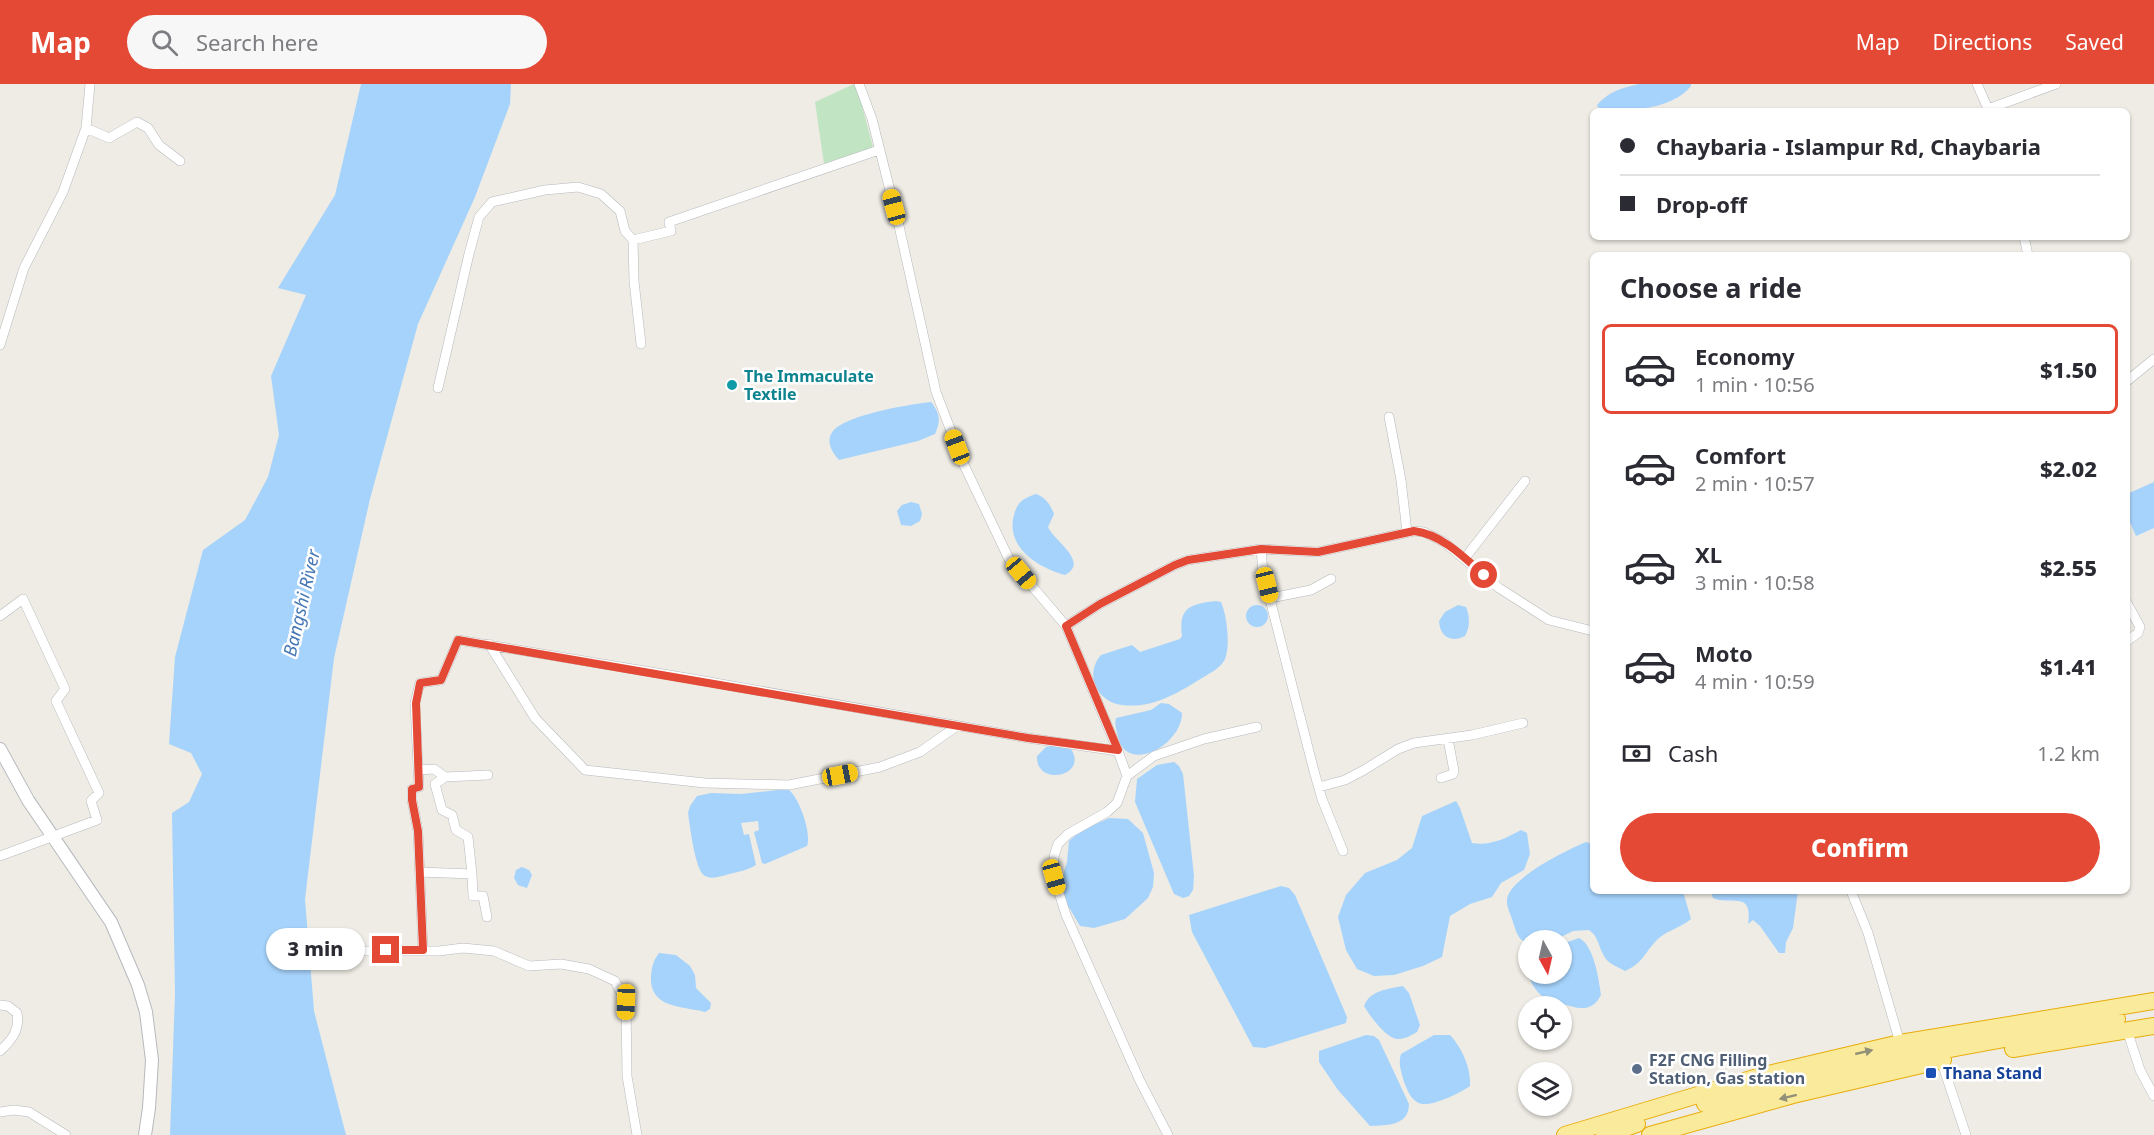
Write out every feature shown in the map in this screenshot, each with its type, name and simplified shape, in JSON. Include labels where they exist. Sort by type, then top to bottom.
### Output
[{"type":"highway","points":[[1565,1135],[1764,1075],[1900,1043],[2154,1001]]},
{"type":"highway","points":[[1604,1135],[1764,1088],[1886,1060],[2154,1012]]},
{"type":"highway","points":[[1650,1135],[1793,1095],[1941,1060],[2154,1026]]},
{"type":"street","points":[[0,345],[24,268],[63,192],[86,128],[90,84]]},
{"type":"street","points":[[859,84],[899,226],[936,392],[964,465],[1009,559],[1066,626],[1127,776]]},
{"type":"street","points":[[1977,84],[1988,108]]},
{"type":"street","points":[[1994,108],[2056,84]]},
{"type":"street","points":[[86,128],[109,138],[137,122],[148,128],[159,145],[180,161]]},
{"type":"street","points":[[633,240],[671,231],[669,222],[879,150]]},
{"type":"street","points":[[438,388],[479,217],[492,202],[545,190],[578,187],[601,194],[620,211],[625,231],[633,240],[634,281],[641,344]]},
{"type":"street","points":[[2130,379],[2154,359]]},
{"type":"street","points":[[1389,417],[1401,480],[1407,532]]},
{"type":"street","points":[[1465,558],[1526,481]]},
{"type":"street","points":[[1066,626],[1100,604],[1188,560],[1261,549],[1318,552],[1407,532],[1424,532],[1465,558],[1499,588],[1549,620],[1590,630]]},
{"type":"street","points":[[1261,549],[1263,572],[1319,787],[1343,851]]},
{"type":"street","points":[[1270,598],[1311,590],[1331,579]]},
{"type":"street","points":[[0,616],[23,599],[65,689],[56,701],[99,793],[91,801],[97,820],[0,856]]},
{"type":"street","points":[[2130,609],[2140,627],[2138,633],[2130,639]]},
{"type":"street","points":[[423,950],[418,831],[412,800],[412,789],[419,787],[416,703],[420,683],[441,680],[458,640],[957,726],[1118,750]]},
{"type":"street","points":[[489,644],[535,718],[585,770],[705,783],[789,785],[880,767],[920,752],[957,726]]},
{"type":"street","points":[[1319,787],[1354,775],[1409,745],[1472,735],[1523,723]]},
{"type":"street","points":[[1168,1135],[1140,1081],[1070,924],[1054,877],[1054,856],[1058,844],[1068,834],[1107,812],[1117,803],[1127,776],[1154,756],[1182,746],[1257,727]]},
{"type":"street","points":[[1441,778],[1453,774],[1454,771],[1448,739]]},
{"type":"street","points":[[0,749],[52,838],[111,922],[138,985],[148,1024],[152,1060],[145,1135]]},
{"type":"street","points":[[418,770],[434,769],[445,777]]},
{"type":"street","points":[[486,917],[483,896],[473,896],[468,837],[456,830],[452,815],[442,810],[435,784],[445,777],[488,775]]},
{"type":"street","points":[[419,872],[472,874]]},
{"type":"street","points":[[1852,894],[1868,933],[1900,1043]]},
{"type":"street","points":[[358,951],[439,951],[463,948],[494,951],[529,966],[561,964],[589,969],[615,981],[626,1002],[627,1076],[637,1135]]},
{"type":"street","points":[[0,1005],[8,1006],[17,1012],[19,1023],[13,1039],[0,1051]]},
{"type":"street","points":[[2127,1030],[2140,1070],[2154,1096]]},
{"type":"street","points":[[1941,1060],[1966,1135]]},
{"type":"street","points":[[0,1112],[14,1110],[29,1112],[66,1135]]},
{"type":"green space","points":[[856,84],[873,147],[824,164],[815,102]]},
{"type":"water","name":"Bangshi River","points":[[361,84],[511,84],[510,104],[475,197],[418,324],[370,499],[334,658],[305,899],[314,1011],[346,1135],[170,1135],[175,994],[172,813],[189,802],[202,774],[191,753],[169,744],[175,657],[203,550],[245,520],[268,477],[279,435],[271,376],[306,295],[278,288],[335,195]]},
{"type":"water","points":[[1639,84],[1691,84],[1683,94],[1673,100],[1649,108],[1598,108],[1597,105],[1606,96]]},
{"type":"water","points":[[931,402],[939,417],[935,434],[918,441],[839,460],[832,450],[831,435],[840,425],[864,415]]},
{"type":"water","points":[[2154,482],[2154,528],[2136,536],[2130,523],[2130,493]]},
{"type":"water","points":[[1036,494],[1045,499],[1051,507],[1054,514],[1048,527],[1072,558],[1074,564],[1072,570],[1065,575],[1035,561],[1019,546],[1014,537],[1012,526],[1017,507],[1025,499]]},
{"type":"water","points":[[911,502],[919,504],[922,514],[920,521],[911,526],[901,525],[897,511],[902,505]]},
{"type":"water","points":[[1221,602],[1223,608],[1228,640],[1226,656],[1217,669],[1164,699],[1144,705],[1113,703],[1100,693],[1096,686],[1094,670],[1101,655],[1132,645],[1140,652],[1180,639],[1184,613],[1193,606]]},
{"type":"water","points":[[1257,605],[1265,608],[1268,616],[1265,624],[1257,627],[1249,624],[1246,616],[1249,608]]},
{"type":"water","points":[[1458,605],[1466,607],[1469,618],[1468,629],[1465,636],[1451,639],[1444,635],[1439,621],[1445,612]]},
{"type":"water","points":[[1161,703],[1169,704],[1182,713],[1180,725],[1173,736],[1164,745],[1142,755],[1132,754],[1123,748],[1115,725],[1116,718],[1151,710]]},
{"type":"water","points":[[1055,745],[1071,749],[1075,759],[1068,772],[1060,775],[1044,772],[1039,766],[1037,756],[1046,747]]},
{"type":"water","points":[[1174,762],[1183,774],[1194,876],[1193,890],[1189,896],[1183,898],[1174,894],[1135,802],[1137,779],[1157,765]]},
{"type":"water","points":[[788,789],[804,816],[808,833],[807,846],[765,864],[762,863],[754,832],[759,830],[758,821],[741,823],[744,835],[749,834],[756,865],[720,877],[711,878],[701,872],[688,813],[697,796],[711,793],[741,794]]},
{"type":"water","points":[[1456,801],[1472,843],[1491,843],[1521,830],[1527,833],[1530,854],[1524,870],[1501,883],[1492,897],[1470,904],[1450,916],[1442,957],[1394,975],[1374,976],[1357,969],[1346,950],[1338,917],[1346,895],[1365,873],[1397,860],[1412,848],[1422,816]]},
{"type":"water","points":[[1109,818],[1128,819],[1143,833],[1154,873],[1153,887],[1148,898],[1125,919],[1094,928],[1080,926],[1064,899],[1061,882],[1067,862],[1069,841],[1080,831]]},
{"type":"water","points":[[1586,842],[1590,843],[1590,894],[1684,894],[1691,919],[1659,938],[1639,962],[1625,971],[1606,959],[1597,939],[1589,930],[1518,930],[1518,935],[1507,899],[1518,882],[1541,865]]},
{"type":"water","points":[[522,867],[529,870],[532,875],[527,888],[518,885],[514,878],[516,870]]},
{"type":"water","points":[[1281,886],[1289,888],[1295,895],[1347,1017],[1346,1023],[1265,1048],[1253,1047],[1192,932],[1189,915]]},
{"type":"water","points":[[1712,894],[1798,894],[1793,928],[1786,942],[1785,953],[1779,953],[1753,920],[1748,924],[1749,913],[1744,903],[1713,898]]},
{"type":"water","points":[[1579,938],[1584,942],[1592,955],[1601,995],[1593,1005],[1584,1008],[1573,1007],[1572,996],[1542,996],[1533,984],[1572,984],[1572,940]]},
{"type":"water","points":[[659,953],[676,955],[690,966],[695,975],[696,988],[711,1003],[710,1009],[705,1012],[668,1004],[655,994],[651,976],[653,964]]},
{"type":"water","points":[[1403,986],[1409,993],[1420,1025],[1417,1032],[1399,1039],[1384,1032],[1364,1006],[1375,993]]},
{"type":"water","points":[[1366,1035],[1374,1036],[1379,1040],[1409,1104],[1405,1117],[1396,1123],[1370,1126],[1338,1090],[1319,1062],[1319,1051]]},
{"type":"water","points":[[1434,1035],[1450,1035],[1458,1046],[1465,1058],[1470,1086],[1444,1100],[1422,1104],[1411,1096],[1404,1082],[1400,1058],[1401,1054]]},
{"type":"place","name":"The Immaculate Textile","points":[[732,385]]},
{"type":"place","name":"F2F CNG Filling Station, Gas station","points":[[1637,1069]]},
{"type":"place","name":"Thana Stand","points":[[1931,1073]]},
{"type":"route","points":[[386,950],[423,950],[418,831],[412,800],[412,789],[419,787],[416,703],[420,683],[441,680],[458,640],[1028,738],[1118,750],[1066,626],[1100,604],[1175,565],[1188,560],[1261,549],[1318,552],[1414,531],[1424,532],[1444,543],[1484,575]]}]
